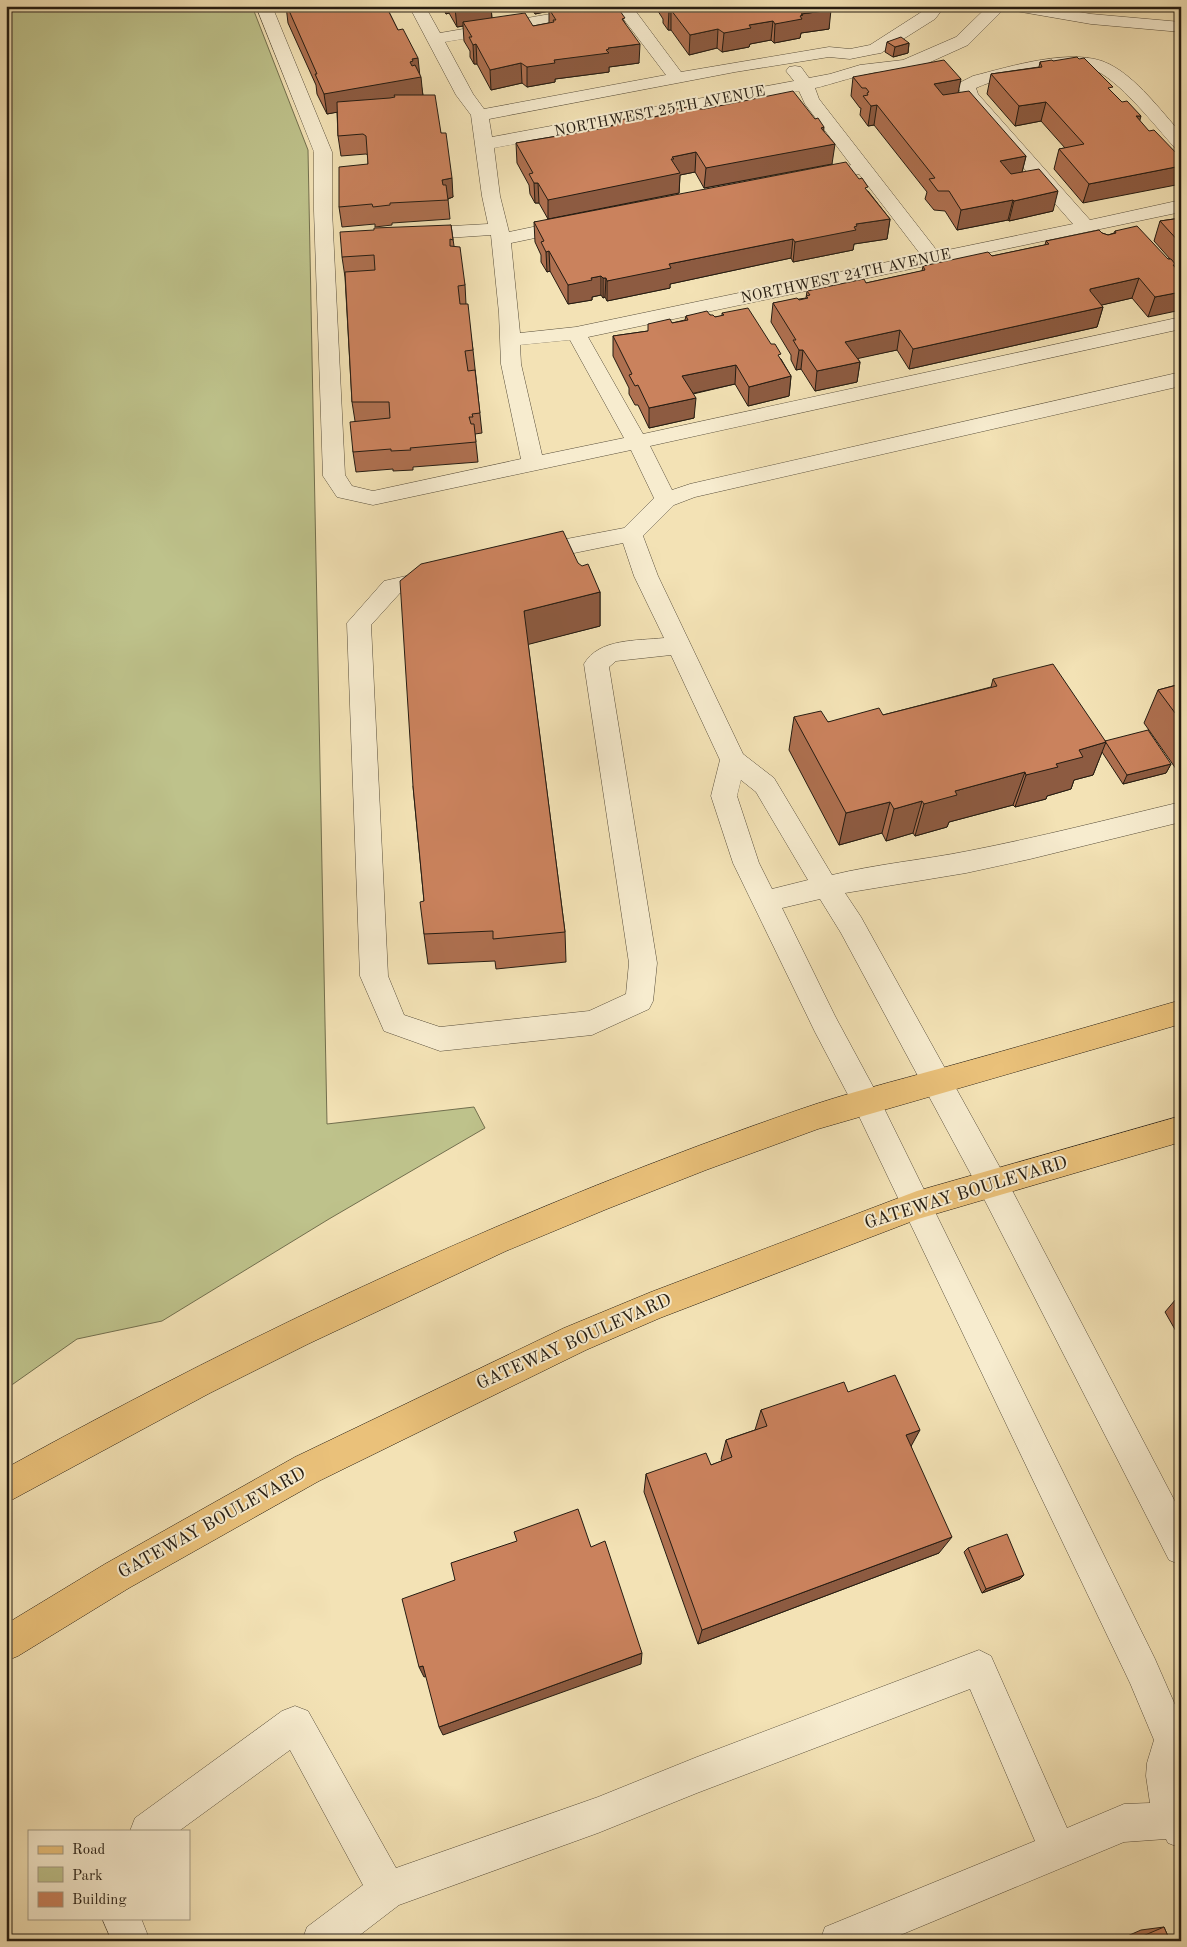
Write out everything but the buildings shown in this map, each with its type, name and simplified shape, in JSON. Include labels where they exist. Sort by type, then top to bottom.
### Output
[{"type":"main road","points":[[6,1486],[232,1364],[422,1272],[500,1238],[670,1170],[866,1101],[1181,1012]]},
{"type":"main road","name":"GATEWAY BOULEVARD","points":[[6,1644],[214,1521],[307,1469],[574,1339],[651,1307],[916,1205],[1181,1129]]},
{"type":"street","points":[[264,6],[323,152],[334,239],[334,476],[346,492],[373,498],[1181,323]]},
{"type":"street","points":[[417,6],[465,95],[480,115],[491,196],[500,234],[512,370],[533,464]]},
{"type":"street","name":"NORTHWEST 25TH AVENUE","points":[[480,115],[829,52],[850,54],[876,49],[929,15],[937,6]]},
{"type":"street","name":"NORTHWEST 25TH AVENUE","points":[[834,79],[871,80],[911,64],[962,41],[998,6]]},
{"type":"street","points":[[1011,6],[1091,19],[1181,27]]},
{"type":"street","points":[[435,39],[624,7],[677,78]]},
{"type":"street","name":"NORTHWEST 25TH AVENUE","points":[[829,52],[841,45],[901,34]]},
{"type":"street","points":[[866,51],[883,67]]},
{"type":"street","points":[[787,59],[805,85],[811,100],[933,258]]},
{"type":"street","points":[[1086,227],[969,95],[967,86],[979,80],[1073,62],[1096,64],[1114,75],[1181,144]]},
{"type":"street","name":"NORTHWEST 25TH AVENUE","points":[[485,144],[805,85],[834,79],[860,70],[911,64]]},
{"type":"street","points":[[799,180],[863,168]]},
{"type":"street","name":"NORTHWEST 24TH AVENUE","points":[[510,340],[576,334],[1181,206]]},
{"type":"street","points":[[393,235],[500,234],[584,223]]},
{"type":"street","points":[[576,334],[666,500]]},
{"type":"street","points":[[518,557],[631,534],[666,500],[699,489],[1181,379]]},
{"type":"street","points":[[631,534],[646,576],[733,760],[765,785],[801,848],[851,925],[992,1183],[1181,1548]]},
{"type":"street","points":[[453,573],[392,587],[359,623],[374,976],[394,1023],[440,1039],[592,1023],[639,1001],[643,963],[596,664],[610,653],[680,645]]},
{"type":"street","points":[[733,760],[724,796],[746,863],[866,1101],[1143,1671],[1176,1730],[1164,1763],[1165,1792],[1178,1825],[1124,1823],[839,1941]]},
{"type":"street","points":[[764,902],[825,886],[998,856],[1181,812]]},
{"type":"street","points":[[321,1941],[387,1890],[598,1815],[697,1775],[979,1668],[1058,1850]]},
{"type":"street","points":[[149,1830],[295,1724],[387,1890]]},
{"type":"street","points":[[122,1920],[131,1941]]},
{"type":"green space","points":[[6,6],[252,6],[308,150],[327,1124],[474,1107],[485,1128],[329,1219],[162,1321],[77,1339],[6,1389]]}]
